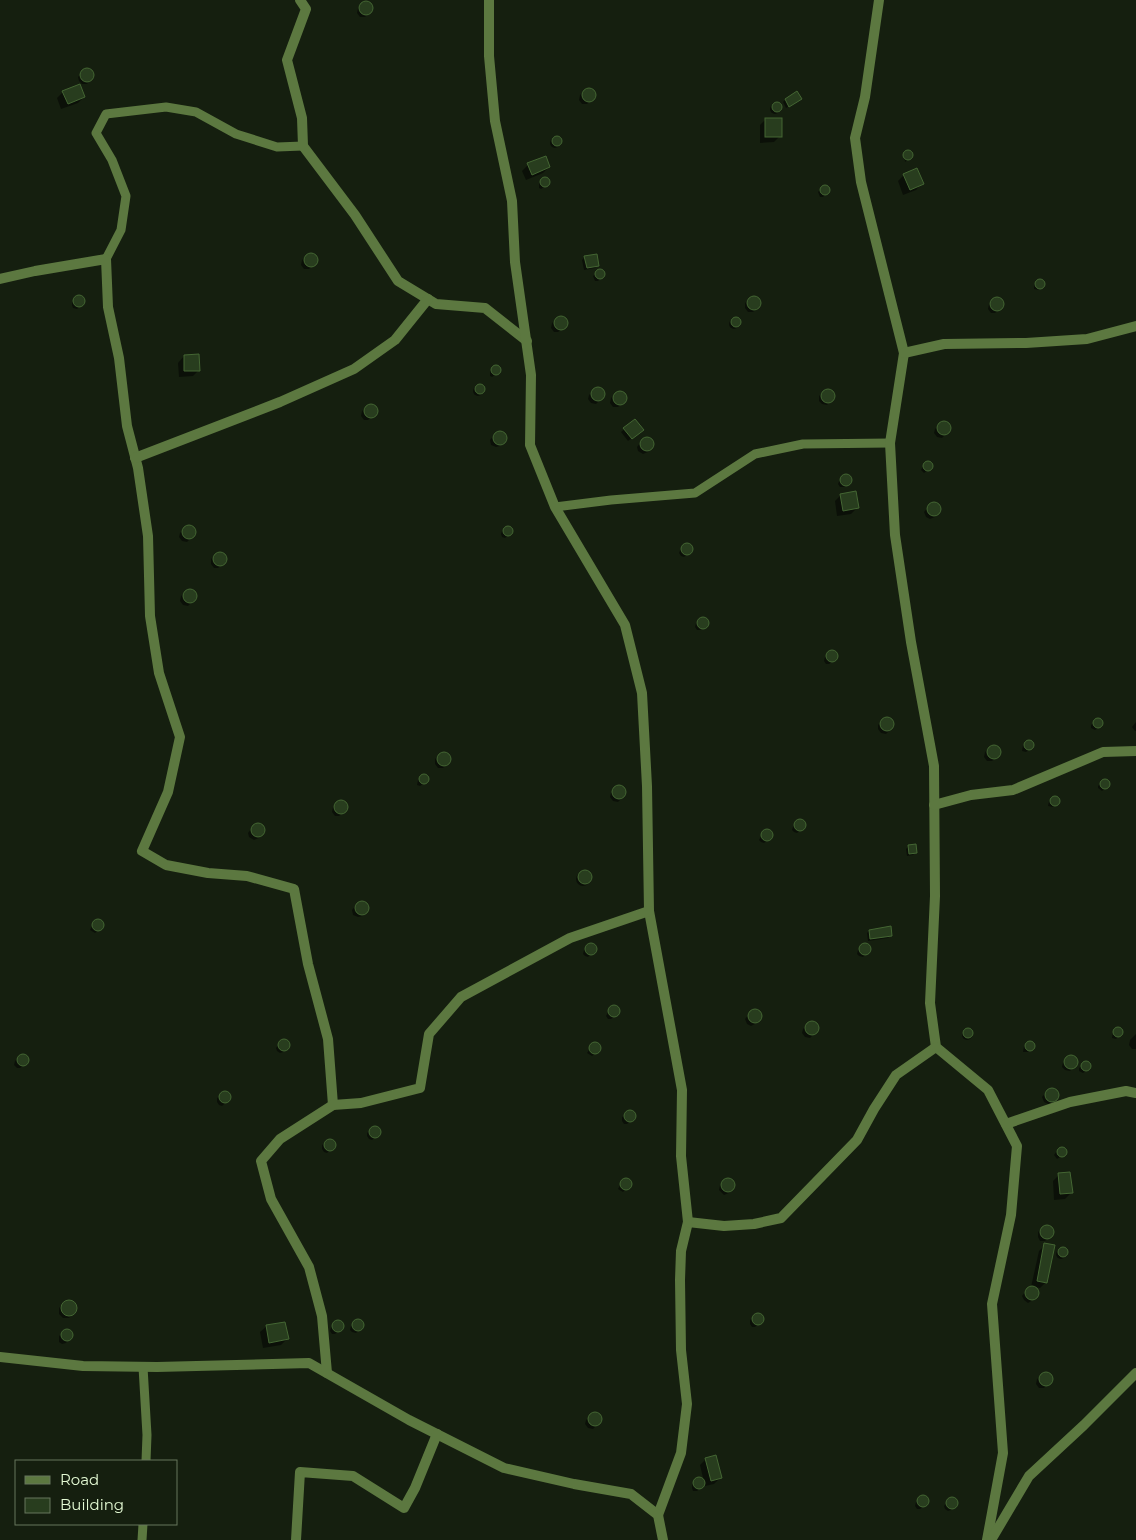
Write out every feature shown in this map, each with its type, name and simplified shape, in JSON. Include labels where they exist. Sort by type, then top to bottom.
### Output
[{"type":"street","points":[[300,0],[306,9],[287,60],[302,118],[303,146],[355,215],[398,281],[436,304],[485,308],[527,341]]},
{"type":"street","points":[[489,0],[489,56],[495,121],[512,201],[515,262],[531,375],[530,445],[556,507],[625,625],[642,693],[649,911],[682,1090],[681,1156],[688,1222],[682,1251],[680,1280],[681,1350],[687,1404],[681,1453],[658,1516],[663,1540]]},
{"type":"street","points":[[879,0],[865,97],[855,138],[861,182],[904,353],[890,443],[895,534],[911,642],[934,766],[935,896],[930,1003],[936,1047],[988,1090],[1017,1146],[1012,1215],[992,1304],[1003,1453],[987,1540]]},
{"type":"street","points":[[0,279],[34,271],[106,259],[108,307],[119,358],[127,426],[135,458],[148,536],[150,616],[159,673],[180,737],[168,792],[142,851],[166,865],[208,873],[247,876],[294,889],[308,964],[328,1039],[333,1105]]},
{"type":"street","points":[[135,458],[280,402],[354,369],[395,340],[428,299]]},
{"type":"street","points":[[904,353],[944,344],[1026,343],[1087,339],[1136,326]]},
{"type":"street","points":[[934,805],[971,795],[1013,790],[1104,752],[1136,751]]},
{"type":"street","points":[[327,1373],[322,1316],[310,1267],[271,1199],[261,1161],[280,1139],[333,1105],[361,1103],[420,1088],[430,1034],[461,997],[570,938],[649,911]]},
{"type":"street","points":[[688,1222],[724,1226],[754,1224],[781,1218],[857,1140],[896,1075],[936,1047]]},
{"type":"street","points":[[1006,1124],[1070,1102],[1126,1090],[1136,1092]]},
{"type":"street","points":[[0,1357],[83,1366],[143,1367],[309,1363],[409,1420],[504,1468],[574,1484],[631,1494],[658,1516]]},
{"type":"street","points":[[991,1540],[1029,1476],[1136,1373]]},
{"type":"street","points":[[296,1540],[300,1472],[353,1476],[404,1508],[415,1488],[437,1434]]},
{"type":"lane","points":[[106,259],[121,230],[126,196],[112,160],[96,132],[106,114],[166,108],[196,112],[236,134],[277,147],[303,146]]},
{"type":"lane","points":[[556,507],[695,493],[755,454],[803,444],[890,443]]},
{"type":"lane","points":[[143,1367],[147,1435],[146,1460]]},
{"type":"lane","points":[[142,1540],[143,1525]]},
{"type":"building","points":[[363,1],[369,1],[373,8],[369,15],[363,15],[359,11],[359,5]]},
{"type":"building","points":[[84,68],[90,68],[94,75],[90,82],[84,82],[80,78],[80,72]]},
{"type":"building","points":[[80,84],[85,97],[68,104],[62,91]]},
{"type":"building","points":[[586,88],[592,88],[596,95],[592,102],[586,102],[582,98],[582,92]]},
{"type":"building","points":[[797,91],[802,99],[789,107],[785,99]]},
{"type":"building","points":[[777,102],[782,107],[777,112],[772,107]]},
{"type":"building","points":[[765,118],[782,118],[782,137],[765,137]]},
{"type":"building","points":[[557,136],[562,141],[557,146],[552,141]]},
{"type":"building","points":[[906,150],[910,150],[913,155],[912,159],[906,160],[903,157],[903,153]]},
{"type":"building","points":[[546,156],[550,167],[532,175],[527,163]]},
{"type":"building","points":[[917,168],[924,184],[910,190],[903,174]]},
{"type":"building","points":[[545,177],[550,182],[545,187],[540,182]]},
{"type":"building","points":[[825,185],[830,190],[825,195],[820,190]]},
{"type":"building","points":[[308,253],[314,253],[318,260],[314,267],[308,267],[304,263],[304,257]]},
{"type":"building","points":[[597,254],[599,266],[587,268],[584,256]]},
{"type":"building","points":[[600,269],[605,274],[600,279],[595,274]]},
{"type":"building","points":[[1038,279],[1042,279],[1045,284],[1044,288],[1038,289],[1035,286],[1035,282]]},
{"type":"building","points":[[79,295],[85,301],[79,307],[73,301]]},
{"type":"building","points":[[751,296],[757,296],[761,303],[757,310],[751,310],[747,306],[747,300]]},
{"type":"building","points":[[994,297],[1000,297],[1004,304],[1000,311],[994,311],[990,307],[990,301]]},
{"type":"building","points":[[558,316],[564,316],[568,323],[564,330],[558,330],[554,326],[554,320]]},
{"type":"building","points":[[736,317],[741,322],[736,327],[731,322]]},
{"type":"building","points":[[199,354],[200,371],[184,371],[184,355]]},
{"type":"building","points":[[496,365],[501,370],[496,375],[491,370]]},
{"type":"building","points":[[480,384],[485,389],[480,394],[475,389]]},
{"type":"building","points":[[595,387],[601,387],[605,394],[601,401],[595,401],[591,397],[591,391]]},
{"type":"building","points":[[825,389],[831,389],[835,396],[831,403],[825,403],[821,399],[821,393]]},
{"type":"building","points":[[617,391],[623,391],[627,398],[623,405],[617,405],[613,401],[613,395]]},
{"type":"building","points":[[368,404],[374,404],[378,411],[374,418],[368,418],[364,414],[364,408]]},
{"type":"building","points":[[635,419],[644,430],[632,439],[623,428]]},
{"type":"building","points":[[941,421],[947,421],[951,428],[947,435],[941,435],[937,431],[937,425]]},
{"type":"building","points":[[497,431],[503,431],[507,438],[503,445],[497,445],[493,441],[493,435]]},
{"type":"building","points":[[644,437],[650,437],[654,444],[650,451],[644,451],[640,447],[640,441]]},
{"type":"building","points":[[926,461],[930,461],[933,466],[932,470],[926,471],[923,468],[923,464]]},
{"type":"building","points":[[846,474],[852,480],[846,486],[840,480]]},
{"type":"building","points":[[856,491],[859,508],[843,511],[840,494]]},
{"type":"building","points":[[931,502],[937,502],[941,509],[937,516],[931,516],[927,512],[927,506]]},
{"type":"building","points":[[186,525],[192,525],[196,532],[192,539],[186,539],[182,535],[182,529]]},
{"type":"building","points":[[508,526],[513,531],[508,536],[503,531]]},
{"type":"building","points":[[687,543],[693,549],[687,555],[681,549]]},
{"type":"building","points":[[217,552],[223,552],[227,559],[223,566],[217,566],[213,562],[213,556]]},
{"type":"building","points":[[187,589],[193,589],[197,596],[193,603],[187,603],[183,599],[183,593]]},
{"type":"building","points":[[703,617],[709,623],[703,629],[697,623]]},
{"type":"building","points":[[832,650],[838,656],[832,662],[826,656]]},
{"type":"building","points":[[884,717],[890,717],[894,724],[890,731],[884,731],[880,727],[880,721]]},
{"type":"building","points":[[1096,718],[1100,718],[1103,723],[1102,727],[1096,728],[1093,725],[1093,721]]},
{"type":"building","points":[[1027,740],[1031,740],[1034,745],[1033,749],[1027,750],[1024,747],[1024,743]]},
{"type":"building","points":[[991,745],[997,745],[1001,752],[997,759],[991,759],[987,755],[987,749]]},
{"type":"building","points":[[441,752],[447,752],[451,759],[447,766],[441,766],[437,762],[437,756]]},
{"type":"building","points":[[424,774],[429,779],[424,784],[419,779]]},
{"type":"building","points":[[1103,779],[1107,779],[1110,784],[1109,788],[1103,789],[1100,786],[1100,782]]},
{"type":"building","points":[[616,785],[622,785],[626,792],[622,799],[616,799],[612,795],[612,789]]},
{"type":"building","points":[[1053,796],[1057,796],[1060,801],[1059,805],[1053,806],[1050,803],[1050,799]]},
{"type":"building","points":[[338,800],[344,800],[348,807],[344,814],[338,814],[334,810],[334,804]]},
{"type":"building","points":[[800,819],[806,825],[800,831],[794,825]]},
{"type":"building","points":[[255,823],[261,823],[265,830],[261,837],[255,837],[251,833],[251,827]]},
{"type":"building","points":[[767,829],[773,835],[767,841],[761,835]]},
{"type":"building","points":[[916,844],[917,853],[909,854],[908,845]]},
{"type":"building","points":[[582,870],[588,870],[592,877],[588,884],[582,884],[578,880],[578,874]]},
{"type":"building","points":[[359,901],[365,901],[369,908],[365,915],[359,915],[355,911],[355,905]]},
{"type":"building","points":[[98,919],[104,925],[98,931],[92,925]]},
{"type":"building","points":[[891,926],[892,936],[870,939],[869,930]]},
{"type":"building","points":[[591,943],[597,949],[591,955],[585,949]]},
{"type":"building","points":[[865,943],[871,949],[865,955],[859,949]]},
{"type":"building","points":[[614,1005],[620,1011],[614,1017],[608,1011]]},
{"type":"building","points":[[752,1009],[758,1009],[762,1016],[758,1023],[752,1023],[748,1019],[748,1013]]},
{"type":"building","points":[[809,1021],[815,1021],[819,1028],[815,1035],[809,1035],[805,1031],[805,1025]]},
{"type":"building","points":[[1116,1027],[1120,1027],[1123,1032],[1122,1036],[1116,1037],[1113,1034],[1113,1030]]},
{"type":"building","points":[[966,1028],[970,1028],[973,1033],[972,1037],[966,1038],[963,1035],[963,1031]]},
{"type":"building","points":[[284,1039],[290,1045],[284,1051],[278,1045]]},
{"type":"building","points":[[1028,1041],[1032,1041],[1035,1046],[1034,1050],[1028,1051],[1025,1048],[1025,1044]]},
{"type":"building","points":[[595,1042],[601,1048],[595,1054],[589,1048]]},
{"type":"building","points":[[21,1054],[25,1054],[29,1060],[25,1066],[21,1066],[17,1062],[17,1058]]},
{"type":"building","points":[[1068,1055],[1074,1055],[1078,1062],[1074,1069],[1068,1069],[1064,1065],[1064,1059]]},
{"type":"building","points":[[1084,1061],[1088,1061],[1091,1066],[1090,1070],[1084,1071],[1081,1068],[1081,1064]]},
{"type":"building","points":[[1049,1088],[1055,1088],[1059,1095],[1055,1102],[1049,1102],[1045,1098],[1045,1092]]},
{"type":"building","points":[[223,1091],[227,1091],[231,1097],[227,1103],[223,1103],[219,1099],[219,1095]]},
{"type":"building","points":[[630,1110],[636,1116],[630,1122],[624,1116]]},
{"type":"building","points":[[375,1126],[381,1132],[375,1138],[369,1132]]},
{"type":"building","points":[[330,1139],[336,1145],[330,1151],[324,1145]]},
{"type":"building","points":[[1060,1147],[1064,1147],[1067,1152],[1066,1156],[1060,1157],[1057,1154],[1057,1150]]},
{"type":"building","points":[[1070,1172],[1073,1193],[1060,1194],[1058,1173]]},
{"type":"building","points":[[626,1178],[632,1184],[626,1190],[620,1184]]},
{"type":"building","points":[[725,1178],[731,1178],[735,1185],[731,1192],[725,1192],[721,1188],[721,1182]]},
{"type":"building","points":[[1044,1225],[1050,1225],[1054,1232],[1050,1239],[1044,1239],[1040,1235],[1040,1229]]},
{"type":"building","points":[[1044,1243],[1055,1245],[1047,1283],[1037,1281]]},
{"type":"building","points":[[1061,1247],[1065,1247],[1068,1252],[1067,1256],[1061,1257],[1058,1254],[1058,1250]]},
{"type":"building","points":[[1029,1286],[1035,1286],[1039,1293],[1035,1300],[1029,1300],[1025,1296],[1025,1290]]},
{"type":"building","points":[[66,1300],[72,1300],[77,1305],[75,1314],[66,1316],[61,1311],[61,1305]]},
{"type":"building","points":[[758,1313],[764,1319],[758,1325],[752,1319]]},
{"type":"building","points":[[358,1319],[364,1325],[358,1331],[352,1325]]},
{"type":"building","points":[[338,1320],[344,1326],[338,1332],[332,1326]]},
{"type":"building","points":[[285,1322],[289,1339],[269,1343],[266,1325]]},
{"type":"building","points":[[65,1329],[69,1329],[73,1335],[69,1341],[65,1341],[61,1337],[61,1333]]},
{"type":"building","points":[[1043,1372],[1049,1372],[1053,1379],[1049,1386],[1043,1386],[1039,1382],[1039,1376]]},
{"type":"building","points":[[592,1412],[598,1412],[602,1419],[598,1426],[592,1426],[588,1422],[588,1416]]},
{"type":"building","points":[[716,1455],[722,1478],[711,1481],[705,1458]]},
{"type":"building","points":[[699,1477],[705,1483],[699,1489],[693,1483]]},
{"type":"building","points":[[923,1495],[929,1501],[923,1507],[917,1501]]},
{"type":"building","points":[[952,1497],[958,1503],[952,1509],[946,1503]]}]
